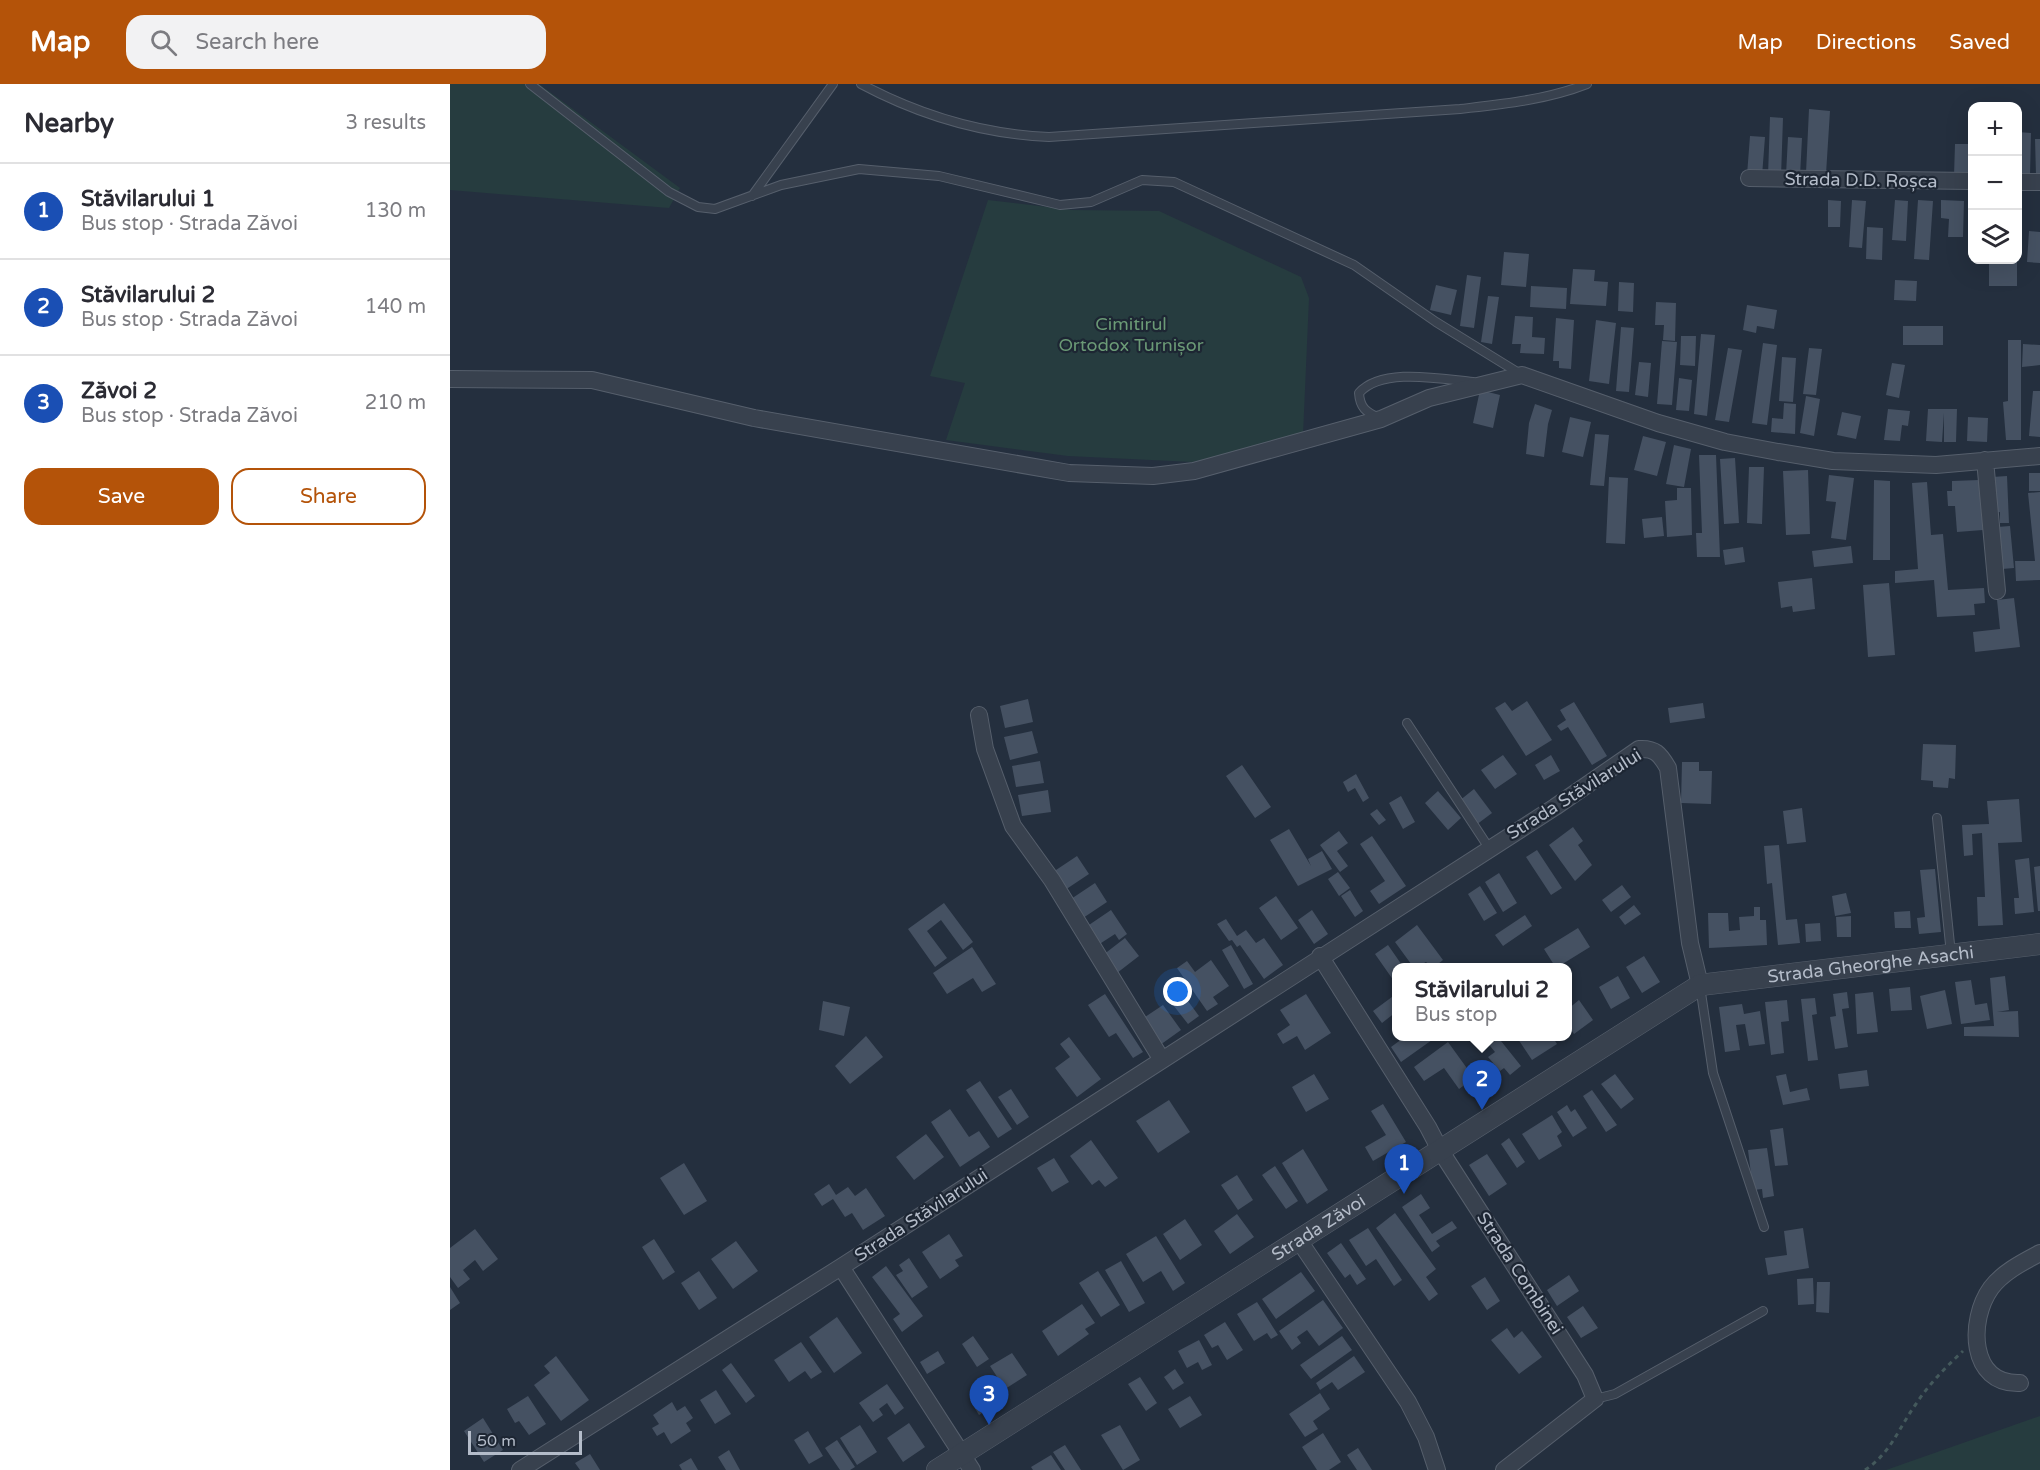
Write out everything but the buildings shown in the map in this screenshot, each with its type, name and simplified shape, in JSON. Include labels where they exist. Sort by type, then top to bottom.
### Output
[{"type":"street","name":"Strada D.D. Roșca","points":[[1749,178],[1968,181]]},
{"type":"street","points":[[2022,182],[2040,182]]},
{"type":"street","points":[[450,380],[592,380],[754,418],[1069,473],[1153,476],[1194,471],[1381,419],[1430,398],[1522,375],[1658,423],[1725,442],[1833,461],[1936,465],[2040,456]]},
{"type":"street","points":[[1985,460],[1997,591]]},
{"type":"street","points":[[979,715],[985,748],[1013,825],[1052,880],[1162,1059]]},
{"type":"street","name":"Strada Stăvilarului","points":[[520,1470],[841,1267],[1489,849],[1639,749],[1650,748],[1660,754],[1668,768],[1690,943],[1700,985]]},
{"type":"street","name":"Strada Gheorghe Asachi","points":[[1700,985],[2040,944]]},
{"type":"street","points":[[1320,956],[1428,1127],[1440,1150]]},
{"type":"street","name":"Strada Zăvoi","points":[[937,1470],[967,1462],[1298,1239],[1700,985]]},
{"type":"street","name":"Strada Combinei","points":[[1440,1150],[1585,1375],[1595,1399]]},
{"type":"street","points":[[1298,1239],[1408,1402],[1426,1437],[1437,1470]]},
{"type":"street","points":[[2020,1383],[2007,1384],[1984,1368],[1976,1342],[1982,1308],[1990,1289],[2002,1277],[2040,1253]]},
{"type":"street","points":[[841,1267],[967,1462]]},
{"type":"street","points":[[1504,1470],[1595,1399]]},
{"type":"lane","points":[[530,84],[669,192],[698,207],[715,208],[781,185],[859,168],[939,176],[1060,205],[1091,202],[1142,180],[1174,182],[1354,265],[1436,322],[1522,375]]},
{"type":"lane","points":[[752,196],[833,84]]},
{"type":"lane","points":[[861,84],[929,116],[1015,135],[1049,137],[1460,110],[1523,102],[1564,93],[1587,84]]},
{"type":"lane","points":[[1381,419],[1366,411],[1360,404],[1359,393],[1367,384],[1387,378],[1483,383]]},
{"type":"lane","points":[[1407,723],[1489,849]]},
{"type":"lane","points":[[1937,818],[1952,955]]},
{"type":"lane","points":[[1700,985],[1713,1074],[1764,1227]]},
{"type":"lane","points":[[1595,1399],[1615,1394],[1763,1311]]},
{"type":"path","points":[[1865,1470],[1892,1446],[1931,1382],[1969,1345],[1976,1342]]},
{"type":"green space","points":[[450,84],[539,84],[680,188],[669,208],[450,190]]},
{"type":"green space","name":"Cimitirul Ortodox Turnișor","points":[[988,200],[1073,210],[1159,211],[1301,277],[1309,298],[1303,435],[1193,462],[1068,456],[946,440],[965,383],[930,376]]},
{"type":"green space","points":[[2040,1416],[2040,1470],[1886,1470]]},
{"type":"place","name":"Stăvilarului 2","points":[[1482,1110]]},
{"type":"place","name":"Stăvilarului 1","points":[[1404,1194]]},
{"type":"place","name":"Zăvoi 2","points":[[989,1425]]}]
